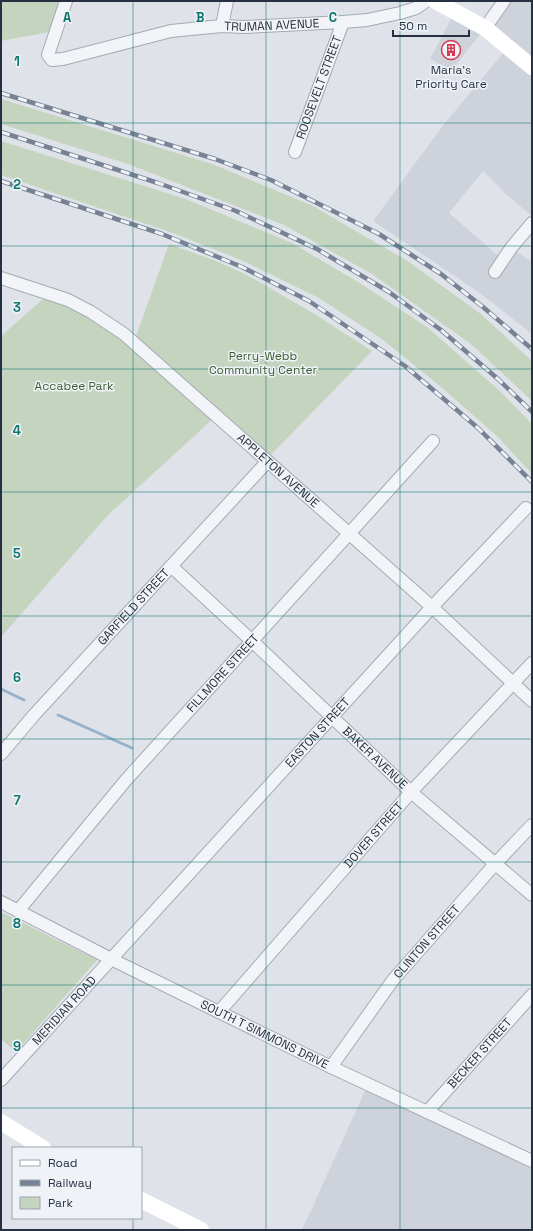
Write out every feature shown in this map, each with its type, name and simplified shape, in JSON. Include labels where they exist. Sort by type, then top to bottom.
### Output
[{"type":"street","name":"TRUMAN AVENUE","points":[[66,1],[48,56],[52,60],[63,59],[171,31],[222,26],[244,27],[367,20],[416,8],[426,1]]},
{"type":"street","points":[[222,26],[227,1]]},
{"type":"street","points":[[435,1],[485,28],[532,67]]},
{"type":"street","points":[[485,28],[504,1]]},
{"type":"street","name":"ROOSEVELT STREET","points":[[295,152],[343,22]]},
{"type":"street","points":[[495,272],[511,248],[532,223]]},
{"type":"street","name":"APPLETON AVENUE","points":[[1,278],[68,300],[107,322],[124,334],[432,607],[532,701]]},
{"type":"street","name":"FILLMORE STREET","points":[[18,911],[126,780],[251,640],[433,441]]},
{"type":"street","name":"GARFIELD STREET","points":[[1,754],[34,715],[267,462]]},
{"type":"street","name":"EASTON STREET","points":[[111,959],[432,607],[526,508]]},
{"type":"street","name":"BAKER AVENUE","points":[[171,566],[411,792],[532,895]]},
{"type":"street","name":"DOVER STREET","points":[[220,1012],[411,792],[532,663]]},
{"type":"street","name":"CLINTON STREET","points":[[331,1067],[393,980],[495,864],[532,825]]},
{"type":"street","name":"SOUTH T SIMMONS DRIVE","points":[[1,902],[111,959],[331,1067],[427,1112],[530,1156]]},
{"type":"street","name":"MERIDIAN ROAD","points":[[1,1080],[111,959]]},
{"type":"street","name":"BECKER STREET","points":[[427,1112],[532,995]]},
{"type":"street","points":[[1,1122],[41,1147]]},
{"type":"street","points":[[142,1200],[201,1230]]},
{"type":"shaded area","points":[[505,1],[532,1],[532,216],[508,196],[483,171],[449,213],[503,260],[511,248],[532,262],[532,334],[480,293],[373,221],[441,128],[508,47],[485,28]]},
{"type":"shaded area","points":[[455,11],[485,28],[452,70],[430,59]]},
{"type":"shaded area","points":[[368,1084],[532,1161],[532,1230],[301,1230]]},
{"type":"green space","points":[[1,1],[59,1],[49,32],[1,41]]},
{"type":"green space","points":[[1,99],[212,164],[311,205],[406,260],[481,314],[532,361],[532,401],[471,344],[372,274],[284,225],[128,164],[1,124]]},
{"type":"green space","points":[[1,141],[186,199],[292,243],[358,282],[427,327],[501,392],[532,424],[532,474],[497,436],[441,387],[382,339],[319,298],[241,260],[173,233],[1,175]]},
{"type":"green space","points":[[169,244],[216,261],[247,275],[313,313],[372,351],[266,460],[216,416],[107,516],[1,637],[1,336],[48,293],[134,342]]},
{"type":"green space","points":[[1,912],[97,960],[16,1052],[1,1039]]},
{"type":"waterway","points":[[1,689],[24,700]]},
{"type":"waterway","points":[[58,715],[132,748]]},
{"type":"railway","points":[[1,93],[215,159],[271,180],[379,234],[441,274],[483,307],[532,349]]},
{"type":"railway","points":[[1,132],[158,183],[236,211],[317,249],[389,292],[441,330],[498,379],[532,412]]},
{"type":"railway","points":[[1,181],[162,234],[242,267],[309,301],[405,366],[478,428],[532,482]]},
{"type":"place","name":"Maria's Priority Care","points":[[451,50]]},
{"type":"park label","name":"Perry-Webb Community Center","points":[[263,363]]},
{"type":"park label","name":"Accabee Park","points":[[74,386]]}]
